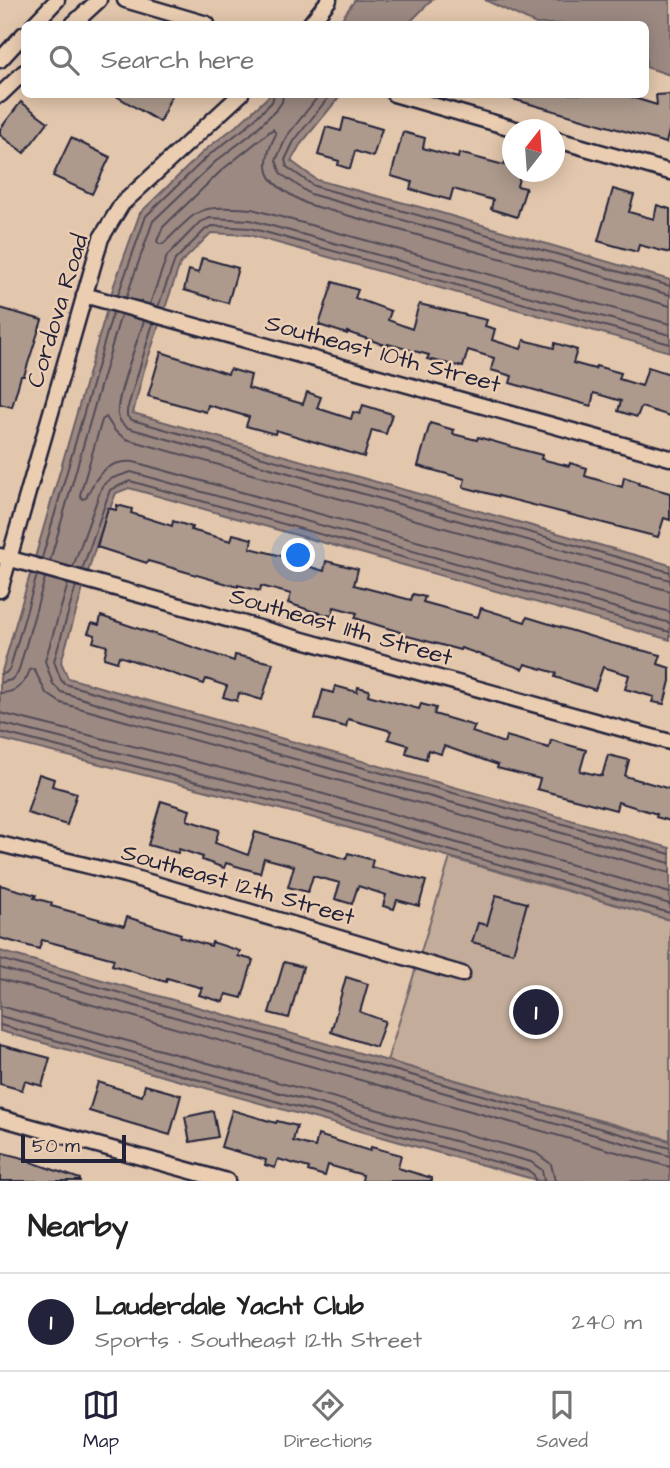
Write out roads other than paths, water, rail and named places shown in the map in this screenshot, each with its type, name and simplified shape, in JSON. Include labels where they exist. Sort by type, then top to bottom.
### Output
[{"type":"street","points":[[37,21],[57,0]]},
{"type":"street","points":[[76,21],[99,0]]},
{"type":"street","points":[[125,0],[196,21]]},
{"type":"street","points":[[312,21],[329,0]]},
{"type":"street","points":[[0,60],[21,37]]},
{"type":"street","points":[[0,95],[21,75]]},
{"type":"street","name":"Cordova Road","points":[[0,590],[4,557],[102,239],[122,204],[237,98]]},
{"type":"street","points":[[408,98],[502,125]]},
{"type":"street","points":[[565,142],[670,172]]},
{"type":"street","name":"Southeast 10th Street","points":[[84,295],[670,458]]},
{"type":"street","name":"Southeast 11th Street","points":[[4,557],[670,742]]},
{"type":"street","name":"Southeast 12th Street","points":[[0,844],[125,875],[462,974]]},
{"type":"street","points":[[0,1118],[227,1181]]},
{"type":"water","points":[[355,0],[432,0],[411,21],[340,21]]},
{"type":"water","points":[[485,0],[670,0],[670,75],[649,68],[649,21],[530,21]]},
{"type":"water","points":[[267,98],[339,98],[300,145],[291,161],[317,180],[431,210],[670,280],[670,352],[249,235],[211,233],[180,264],[144,370],[133,413],[670,565],[670,640],[129,488],[116,493],[97,542],[61,662],[68,678],[670,848],[670,920],[307,816],[0,739],[0,678],[114,285],[140,213],[205,150]]},
{"type":"water","points":[[0,951],[670,1141],[670,1181],[540,1181],[0,1031]]},
{"type":"place","name":"Lauderdale Yacht Club","points":[[536,1012]]}]
